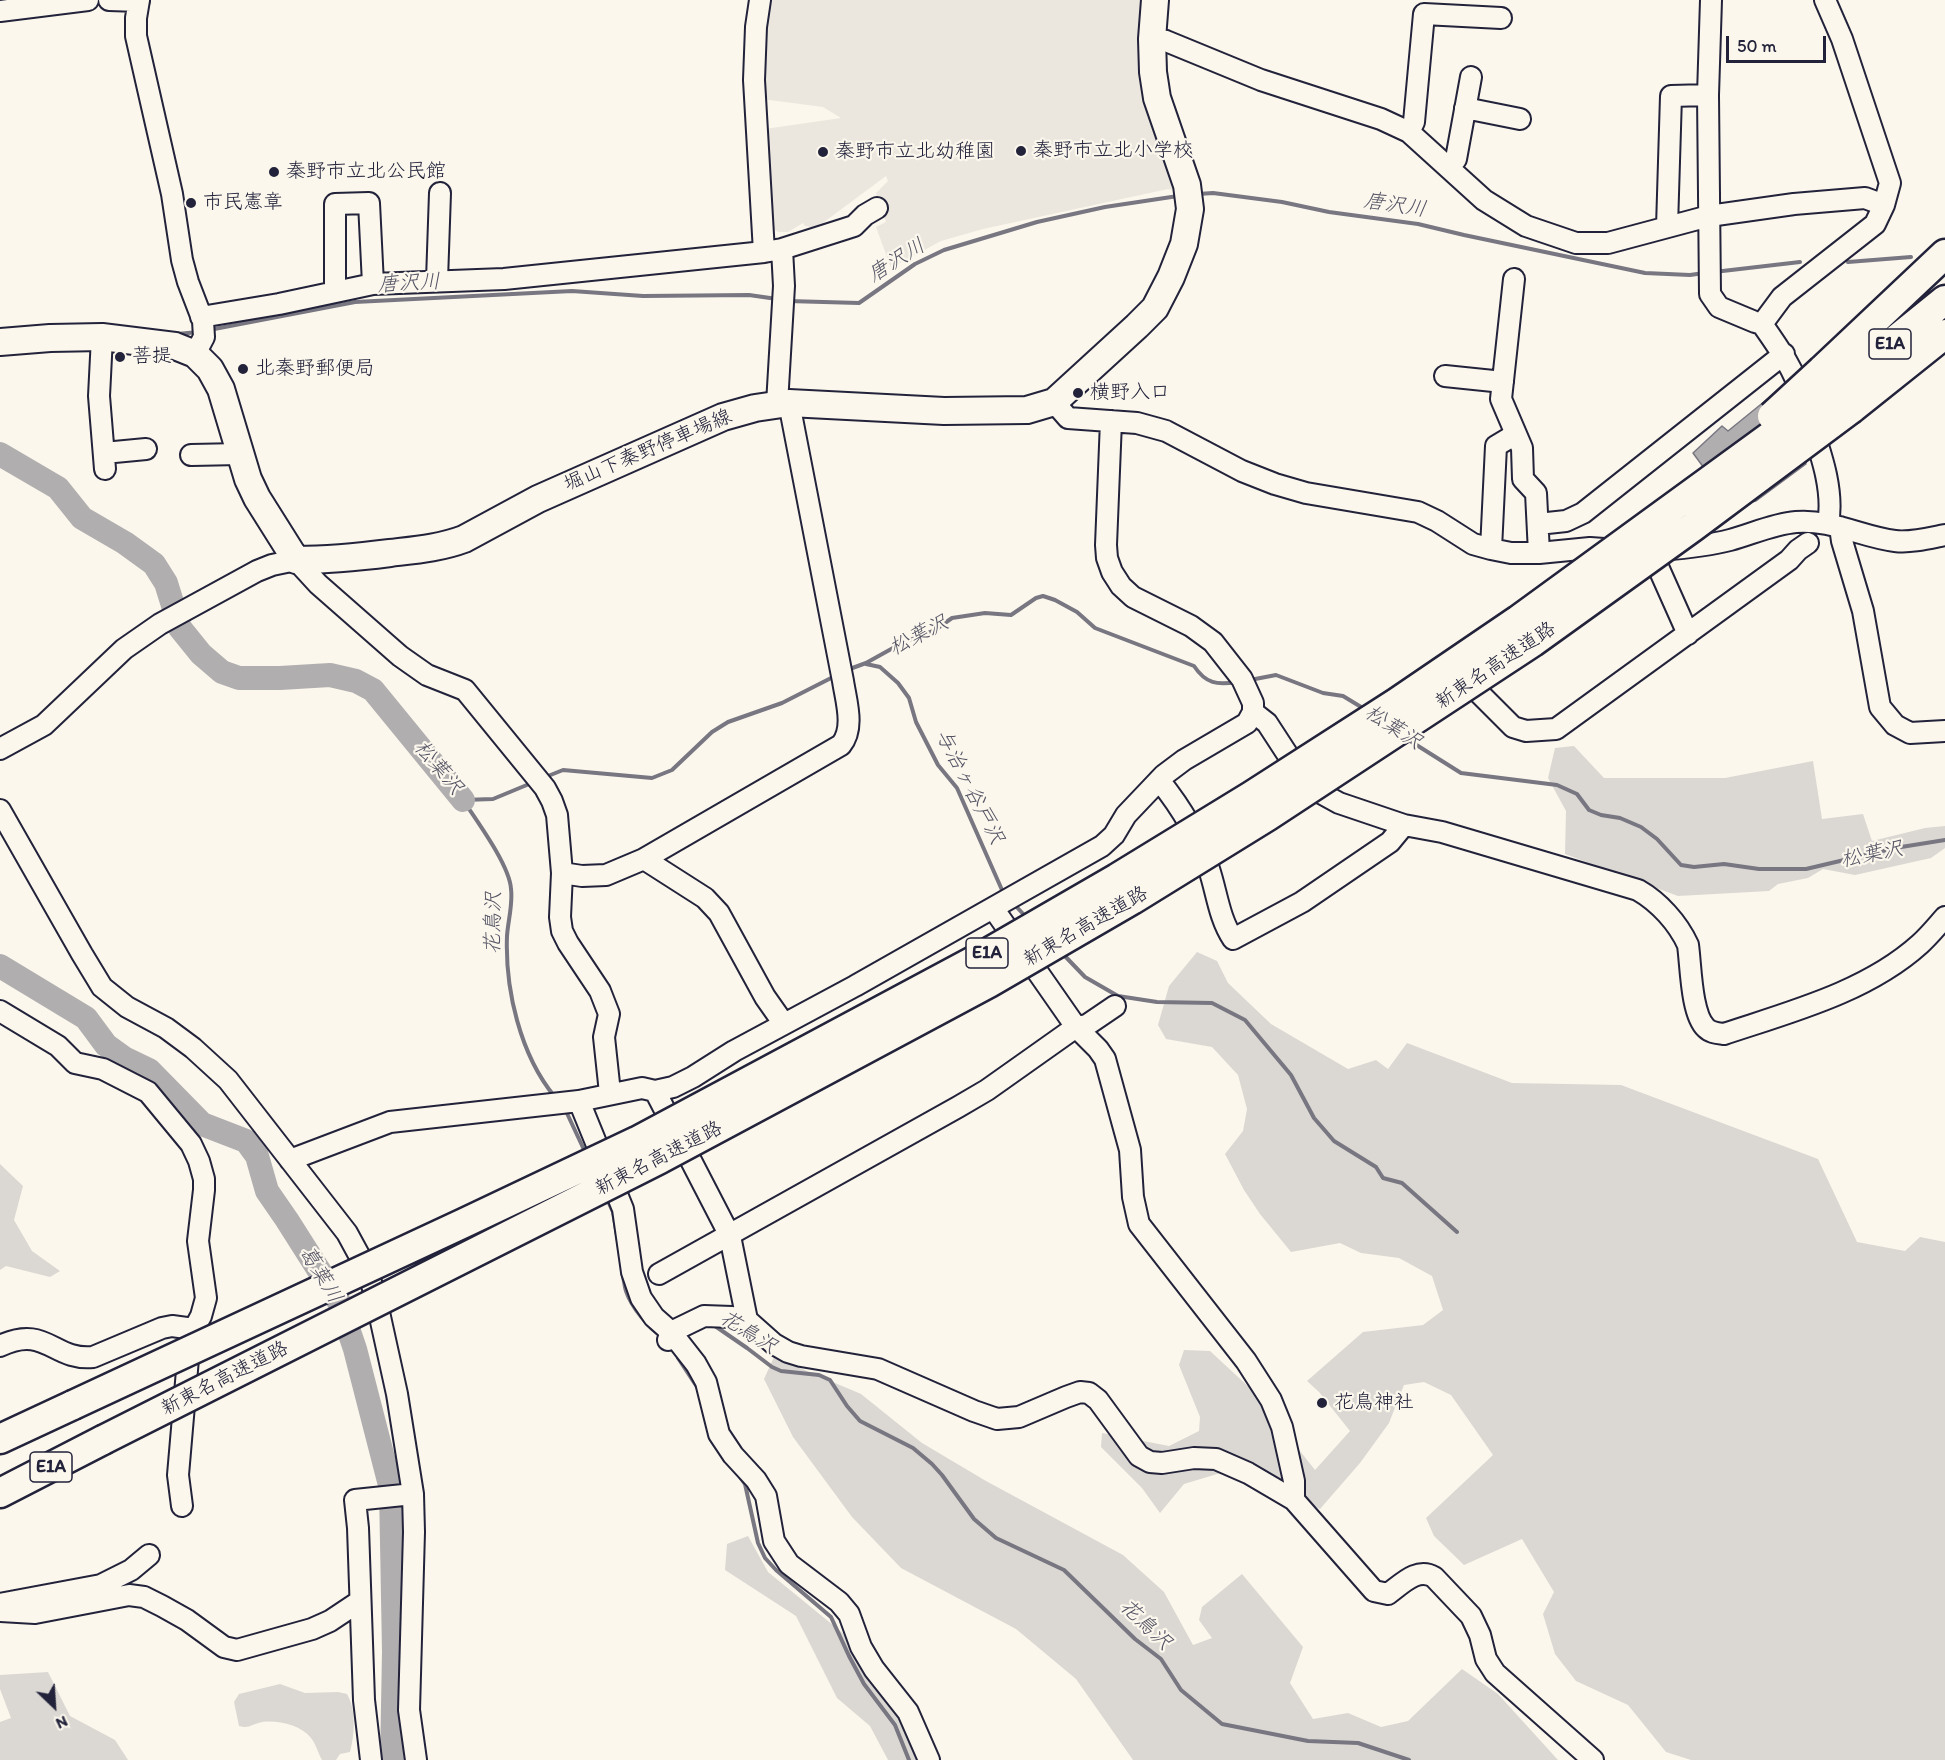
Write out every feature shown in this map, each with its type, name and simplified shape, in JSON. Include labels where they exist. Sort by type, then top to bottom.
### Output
[{"type":"highway","points":[[1836,389],[1945,254]]},
{"type":"highway","name":"新東名高速道路","points":[[0,1439],[637,1141],[977,959],[1127,872],[1396,703],[1518,620],[1836,389],[1945,300]]},
{"type":"highway","name":"新東名高速道路","points":[[0,1493],[660,1159],[988,983],[1132,900],[1278,810],[1533,642],[1693,527],[1836,389],[1945,334]]},
{"type":"highway","points":[[1836,389],[1945,348]]},
{"type":"main road","name":"堀山下秦野停車場線","points":[[296,560],[322,560],[380,554],[434,548],[454,543],[538,499],[723,417],[783,404],[944,411],[1027,410],[1054,402],[1155,308],[1172,277],[1184,244],[1188,197],[1157,99],[1153,72],[1152,39],[1155,0]]},
{"type":"main road","points":[[0,342],[102,337],[174,346],[201,332],[210,369],[221,389],[240,454],[257,498],[296,560]]},
{"type":"street","points":[[0,11],[88,0]]},
{"type":"street","points":[[109,0],[139,0],[136,36],[172,194],[182,260],[201,332],[279,304],[372,284],[504,279],[773,250],[854,226],[877,208]]},
{"type":"street","points":[[562,873],[582,876],[606,874],[644,859],[841,745],[849,732],[841,675],[783,404],[781,318],[784,286],[773,250],[754,80],[756,27],[760,0]]},
{"type":"street","points":[[1711,0],[1708,95],[1710,294],[1719,307],[1762,324],[1784,354],[1799,384],[1821,455],[1834,525],[1842,541],[1863,611],[1880,707],[1895,725],[1910,733],[1945,731]]},
{"type":"street","points":[[1762,324],[1782,297],[1875,224],[1884,205],[1890,183],[1842,39],[1825,0]]},
{"type":"street","points":[[1409,132],[1414,122],[1424,14],[1501,18]]},
{"type":"street","points":[[1152,39],[1166,41],[1261,81],[1381,119],[1409,132],[1485,200],[1527,226],[1576,243],[1608,243],[1709,216],[1794,204],[1865,198],[1884,205]]},
{"type":"street","points":[[1449,168],[1456,159],[1471,77]]},
{"type":"street","points":[[1667,228],[1671,96],[1708,95]]},
{"type":"street","points":[[1465,108],[1520,118]]},
{"type":"street","points":[[437,280],[440,193]]},
{"type":"street","points":[[335,291],[335,204],[369,203],[372,284]]},
{"type":"street","points":[[1514,279],[1502,399],[1522,448],[1523,479],[1536,493],[1539,553]]},
{"type":"street","points":[[102,337],[99,396],[105,461],[146,449]]},
{"type":"street","points":[[1538,524],[1566,521],[1583,513],[1784,354]]},
{"type":"street","points":[[1445,376],[1503,382]]},
{"type":"street","points":[[1054,402],[1068,418],[1137,423],[1166,430],[1242,471],[1285,487],[1306,493],[1418,512],[1473,544],[1511,553],[1590,548],[1651,551],[1699,546],[1797,522],[1834,525],[1896,542],[1945,535]]},
{"type":"street","points":[[290,1160],[390,1122],[566,1102],[642,1088],[656,1091],[673,1087],[1102,846],[1114,836],[1126,815],[1159,780],[1184,760],[1247,723],[1253,712],[1253,703],[1245,685],[1213,642],[1191,626],[1133,597],[1121,586],[1113,572],[1107,558],[1106,545],[1111,421]]},
{"type":"street","points":[[1491,549],[1496,446],[1516,434]]},
{"type":"street","points":[[191,455],[240,454]]},
{"type":"street","points":[[1446,660],[1513,727],[1526,731],[1556,729],[1789,560],[1808,543]]},
{"type":"street","points":[[1651,551],[1688,634]]},
{"type":"street","points":[[0,749],[44,725],[124,649],[175,615],[257,571],[296,560],[318,584],[400,656],[427,675],[465,690],[538,780],[552,801],[556,815],[562,873],[560,917],[562,931],[568,944],[600,991],[609,1014],[604,1037],[610,1094]]},
{"type":"street","points":[[1253,712],[1267,723],[1308,786],[1339,803],[1404,825],[1443,832],[1638,890],[1649,897],[1660,906],[1684,936],[1688,945],[1696,1006],[1705,1027],[1711,1032],[1724,1034],[1818,1003],[1876,975],[1895,964],[1920,944],[1945,917]]},
{"type":"street","points":[[1159,780],[1197,839],[1210,871],[1221,916],[1233,939],[1302,902],[1390,842],[1404,825]]},
{"type":"street","points":[[0,810],[102,987],[127,1007],[166,1028],[193,1048],[228,1080],[347,1233],[366,1268],[375,1294],[397,1394],[414,1532],[409,1710],[416,1760]]},
{"type":"street","points":[[644,859],[705,898],[719,913],[765,997],[784,1024]]},
{"type":"street","points":[[996,906],[1076,1027],[1105,1059],[1130,1150],[1132,1197],[1139,1224],[1246,1360],[1271,1400],[1282,1427],[1294,1481],[1294,1500]]},
{"type":"street","points":[[659,1274],[987,1090],[1076,1027],[1087,1025],[1114,1006]]},
{"type":"street","points":[[0,1011],[58,1046],[75,1063],[103,1069],[148,1092],[191,1144],[200,1161],[204,1190],[198,1241],[206,1298],[189,1347],[178,1475],[182,1506]]},
{"type":"street","points":[[656,1091],[730,1236],[747,1320]]},
{"type":"street","points":[[566,1102],[623,1209],[632,1272],[641,1298],[654,1317],[696,1364],[706,1382],[719,1434],[766,1496],[774,1541],[789,1564],[838,1602],[849,1614],[861,1647],[874,1669],[908,1712],[929,1760]]},
{"type":"street","points":[[670,1336],[704,1316],[747,1320],[774,1344],[788,1352],[878,1369],[997,1419],[1019,1417],[1066,1396],[1080,1392],[1089,1393],[1098,1400],[1139,1456],[1149,1462],[1162,1463],[1194,1458],[1216,1459],[1248,1473],[1294,1500],[1374,1592],[1388,1594],[1417,1573],[1426,1572],[1434,1576],[1471,1616],[1480,1635],[1486,1659],[1494,1673],[1593,1760]]},
{"type":"street","points":[[0,1346],[18,1338],[33,1338],[81,1358],[93,1357],[162,1328],[172,1326],[194,1329]]},
{"type":"street","points":[[371,1760],[364,1700],[355,1500],[410,1495]]},
{"type":"street","points":[[0,1604],[100,1585],[131,1570],[149,1555]]},
{"type":"street","points":[[0,1611],[35,1613],[129,1595],[144,1598],[162,1606],[187,1620],[224,1647],[237,1650],[312,1629],[330,1621],[360,1601]]},
{"type":"shaded area","name":"秦野市立北小学校","points":[[769,0],[1143,0],[1177,191],[1168,189],[983,229],[941,241],[891,268],[876,227],[886,222],[876,193],[888,181],[886,176],[816,228],[805,226],[803,223],[788,232],[778,232],[771,227],[765,129],[841,118],[823,107],[762,99],[760,73]]},
{"type":"shaded area","points":[[1781,388],[1800,434],[1806,464],[1756,501],[1732,506],[1693,453],[1722,426],[1728,431]]},
{"type":"shaded area","points":[[1574,746],[1604,778],[1725,778],[1813,761],[1822,819],[1863,814],[1872,841],[1925,828],[1945,826],[1945,848],[1931,858],[1855,875],[1823,869],[1808,878],[1778,884],[1769,891],[1678,896],[1565,854],[1566,811],[1548,778],[1555,748]]},
{"type":"shaded area","points":[[1197,952],[1217,961],[1228,983],[1271,1024],[1348,1069],[1376,1060],[1388,1069],[1407,1043],[1512,1083],[1621,1085],[1818,1159],[1857,1242],[1905,1251],[1920,1237],[1945,1242],[1945,1760],[1691,1760],[1666,1752],[1628,1705],[1576,1681],[1555,1654],[1543,1614],[1554,1592],[1522,1539],[1464,1565],[1434,1536],[1426,1518],[1493,1455],[1451,1395],[1424,1382],[1404,1385],[1389,1423],[1360,1463],[1320,1509],[1237,1468],[1184,1484],[1160,1513],[1142,1488],[1101,1447],[1102,1433],[1169,1446],[1199,1431],[1200,1417],[1179,1365],[1184,1350],[1210,1351],[1251,1389],[1315,1470],[1350,1431],[1319,1392],[1307,1381],[1363,1332],[1423,1325],[1443,1310],[1432,1276],[1399,1258],[1361,1253],[1340,1243],[1291,1252],[1260,1214],[1225,1154],[1243,1131],[1247,1109],[1238,1075],[1212,1047],[1166,1039],[1158,1025],[1169,986]]},
{"type":"shaded area","points":[[0,1164],[23,1186],[14,1220],[32,1251],[60,1271],[50,1277],[6,1266],[0,1270]]},
{"type":"shaded area","points":[[774,1357],[861,1394],[922,1443],[986,1481],[1123,1555],[1164,1592],[1193,1645],[1212,1638],[1199,1620],[1202,1607],[1242,1574],[1303,1647],[1290,1683],[1313,1719],[1348,1713],[1381,1727],[1408,1721],[1462,1669],[1498,1694],[1558,1760],[1133,1760],[1076,1679],[1016,1629],[901,1568],[852,1517],[793,1437],[764,1379]]},
{"type":"shaded area","points":[[748,1536],[768,1572],[850,1639],[924,1760],[888,1760],[870,1726],[837,1698],[796,1616],[725,1570],[727,1544]]},
{"type":"shaded area","points":[[48,1672],[70,1716],[115,1740],[128,1760],[0,1760],[0,1722],[11,1718],[0,1689],[0,1675]]},
{"type":"shaded area","points":[[280,1684],[305,1693],[347,1694],[354,1722],[350,1752],[340,1754],[336,1760],[322,1760],[307,1733],[295,1727],[268,1722],[248,1727],[239,1726],[234,1702],[239,1694]]},
{"type":"waterway","name":"唐沢川","points":[[1198,194],[1213,193],[1282,202],[1329,212],[1418,224],[1645,273],[1690,275],[1704,273]]},
{"type":"waterway","name":"唐沢川","points":[[788,301],[859,303],[915,264],[944,250],[1037,222],[1105,207],[1178,196]]},
{"type":"waterway","name":"唐沢川","points":[[1848,262],[1911,257]]},
{"type":"waterway","name":"唐沢川","points":[[1714,272],[1800,262]]},
{"type":"waterway","name":"唐沢川","points":[[209,330],[355,302],[572,291],[643,296],[749,295],[777,299]]},
{"type":"waterway","name":"唐沢川","points":[[177,334],[199,332]]},
{"type":"waterway","name":"松葉沢","points":[[0,454],[58,488],[82,518],[125,543],[154,564],[166,583],[180,628],[201,654],[222,672],[239,678],[330,675],[356,681],[373,690],[463,800]]},
{"type":"waterway","name":"松葉沢","points":[[847,670],[866,663],[902,643],[935,630],[952,618],[985,613],[1011,615],[1036,598],[1043,596],[1077,612],[1095,628],[1194,666],[1203,677],[1212,682],[1237,682]]},
{"type":"waterway","name":"与治ヶ谷戸沢","points":[[866,664],[880,667],[898,683],[909,698],[916,722],[938,765],[957,788],[1006,895]]},
{"type":"waterway","name":"松葉沢","points":[[1250,680],[1276,675],[1323,693],[1343,696],[1366,710]]},
{"type":"waterway","name":"松葉沢","points":[[543,778],[563,770],[652,778],[672,770],[712,732],[728,722],[782,703],[835,676]]},
{"type":"waterway","name":"松葉沢","points":[[1407,739],[1461,773],[1557,785],[1577,794],[1589,810],[1601,815],[1620,818],[1641,827],[1657,839],[1681,865],[1694,867],[1724,864],[1759,869],[1806,869],[1895,848],[1945,840]]},
{"type":"waterway","name":"松葉沢","points":[[463,800],[493,799],[534,782]]},
{"type":"waterway","name":"花鳥沢","points":[[463,800],[492,844],[509,879],[511,901],[507,956],[512,999],[517,1021],[532,1062],[555,1097]]},
{"type":"waterway","name":"与治ヶ谷戸沢","points":[[1013,903],[1026,917]]},
{"type":"waterway","name":"与治ヶ谷戸沢","points":[[1061,952],[1085,977],[1118,996],[1157,1002],[1212,1003],[1245,1020],[1291,1075],[1314,1118],[1334,1141],[1376,1167],[1383,1178],[1402,1183],[1457,1232]]},
{"type":"waterway","name":"葛葉川","points":[[0,966],[86,1018],[106,1045],[124,1058],[149,1070],[202,1124],[246,1141],[257,1156],[267,1191],[339,1302],[355,1349],[391,1489],[394,1652],[392,1760]]},
{"type":"waterway","name":"花鳥沢","points":[[565,1109],[586,1154]]},
{"type":"waterway","name":"花鳥沢","points":[[607,1199],[613,1212],[619,1247]]},
{"type":"waterway","name":"花鳥沢","points":[[622,1272],[626,1291],[632,1304],[647,1324],[663,1337]]},
{"type":"waterway","name":"花鳥沢","points":[[709,1325],[715,1326],[772,1367],[781,1371],[819,1375],[830,1380],[860,1421],[913,1448],[932,1464],[974,1519],[996,1538],[1064,1570],[1135,1639],[1161,1659],[1181,1690],[1222,1724],[1308,1741],[1358,1743],[1409,1760]]},
{"type":"waterway","points":[[678,1358],[697,1387]]},
{"type":"waterway","points":[[738,1474],[745,1484],[758,1543],[765,1558],[831,1617],[864,1684],[895,1725],[909,1760]]},
{"type":"place","name":"秦野市立北小学校","points":[[1021,151]]},
{"type":"place","name":"秦野市立北幼稚園","points":[[823,152]]},
{"type":"place","name":"秦野市立北公民館","points":[[274,172]]},
{"type":"place","name":"市民憲章","points":[[191,203]]},
{"type":"place","name":"菩提","points":[[120,357]]},
{"type":"place","name":"北秦野郵便局","points":[[243,369]]},
{"type":"place","name":"横野入口","points":[[1078,393]]},
{"type":"place","name":"花鳥神社","points":[[1322,1403]]}]
